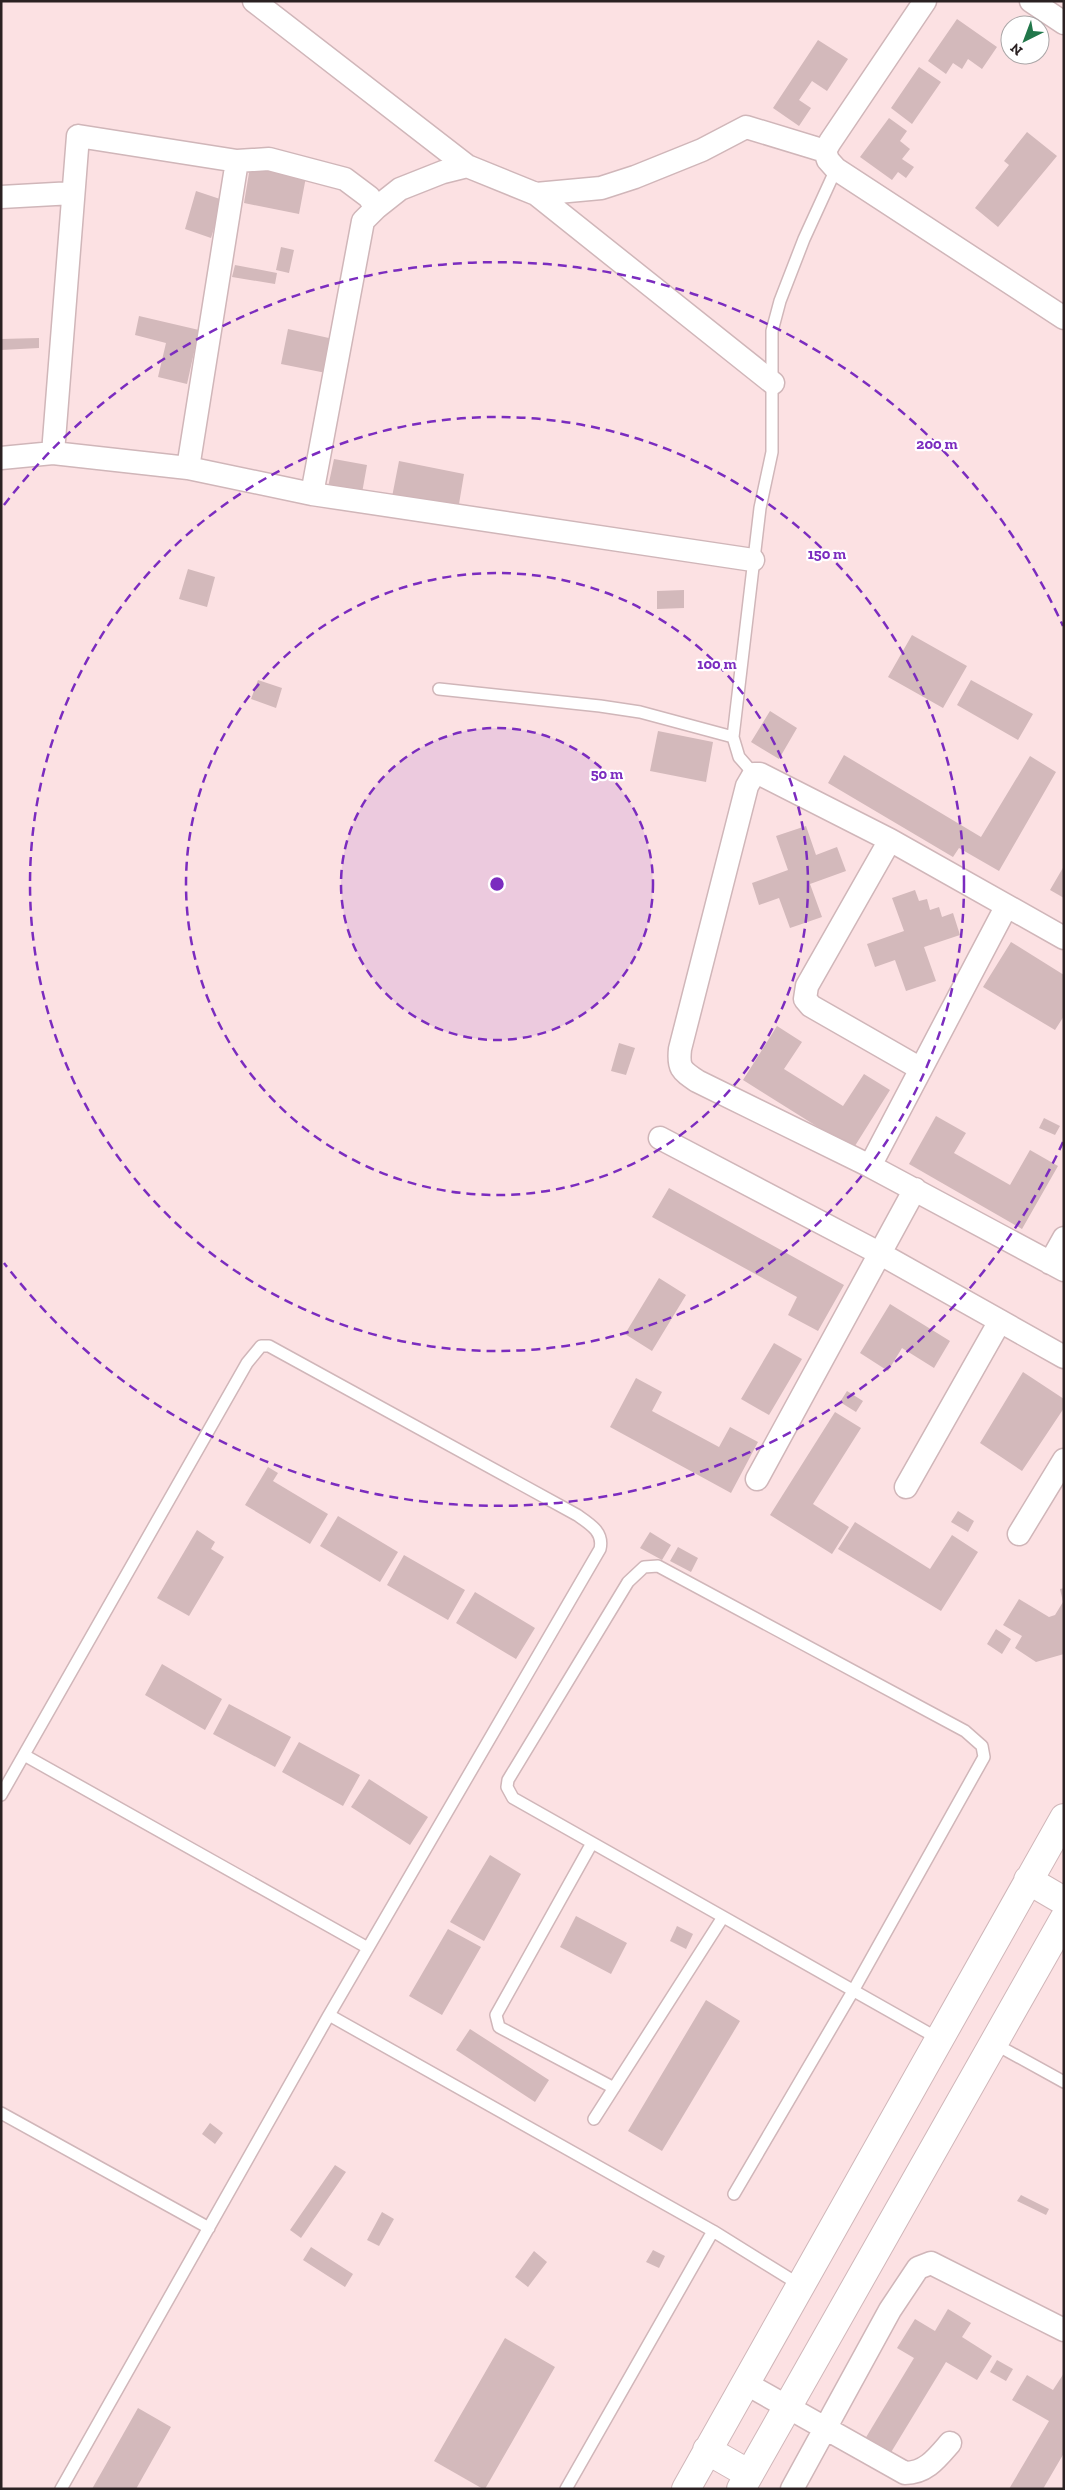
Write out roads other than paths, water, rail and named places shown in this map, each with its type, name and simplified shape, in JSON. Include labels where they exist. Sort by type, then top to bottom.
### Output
[{"type":"street","points":[[254,1],[467,166],[536,194],[773,383]]},
{"type":"street","points":[[831,160],[925,1]]},
{"type":"street","points":[[1031,1],[1064,23]]},
{"type":"street","points":[[536,194],[601,188],[635,177],[702,150],[746,127],[831,160],[1064,318]]},
{"type":"street","points":[[53,453],[78,136],[237,161],[269,159],[345,179],[369,196],[376,208]]},
{"type":"street","points":[[188,468],[237,161]]},
{"type":"street","points":[[312,494],[363,221],[400,189],[443,172],[467,166]]},
{"type":"street","points":[[1,197],[73,193]]},
{"type":"street","points":[[1,458],[53,453],[188,468],[312,494],[753,560]]},
{"type":"street","points":[[1064,938],[890,840],[760,774],[754,774],[747,786],[680,1049],[679,1063],[683,1071],[696,1081],[915,1189],[1057,1266],[1064,1238]]},
{"type":"street","points":[[890,840],[807,986],[805,999],[811,1006],[921,1069]]},
{"type":"street","points":[[870,1166],[1006,907]]},
{"type":"street","points":[[660,1138],[879,1253],[1064,1357]]},
{"type":"street","points":[[757,1479],[915,1189]]},
{"type":"street","points":[[906,1487],[1000,1321]]},
{"type":"street","points":[[1020,1534],[1064,1460]]},
{"type":"street","points":[[686,2489],[1064,1818]]},
{"type":"street","points":[[1028,1880],[1064,1901]]},
{"type":"street","points":[[708,2450],[745,2481],[995,2044],[1064,1919]]},
{"type":"street","points":[[792,2489],[890,2310],[911,2277],[923,2264],[931,2262],[1064,2330]]},
{"type":"street","points":[[745,2383],[906,2472],[917,2473],[933,2462],[950,2443]]},
{"type":"lane","points":[[754,774],[739,757],[733,737],[760,508],[772,452],[772,331],[780,301],[831,160]]},
{"type":"lane","points":[[439,688],[640,712],[733,737]]},
{"type":"lane","points":[[1,1795],[247,1363],[261,1346],[269,1346],[577,1515],[598,1532],[602,1541],[600,1550],[329,2015],[61,2489]]},
{"type":"lane","points":[[734,2194],[853,1991],[984,1757],[982,1746],[965,1731],[658,1566],[644,1566],[628,1582],[508,1780],[506,1787],[513,1798],[853,1991],[938,2040]]},
{"type":"lane","points":[[24,1755],[368,1948]]},
{"type":"lane","points":[[592,1843],[496,2016],[499,2026],[518,2038],[614,2088]]},
{"type":"lane","points":[[594,2119],[723,1917]]},
{"type":"lane","points":[[329,2015],[713,2231],[800,2284]]},
{"type":"lane","points":[[995,2044],[1064,2082]]},
{"type":"lane","points":[[1,2113],[209,2228]]},
{"type":"lane","points":[[566,2489],[713,2231]]}]
